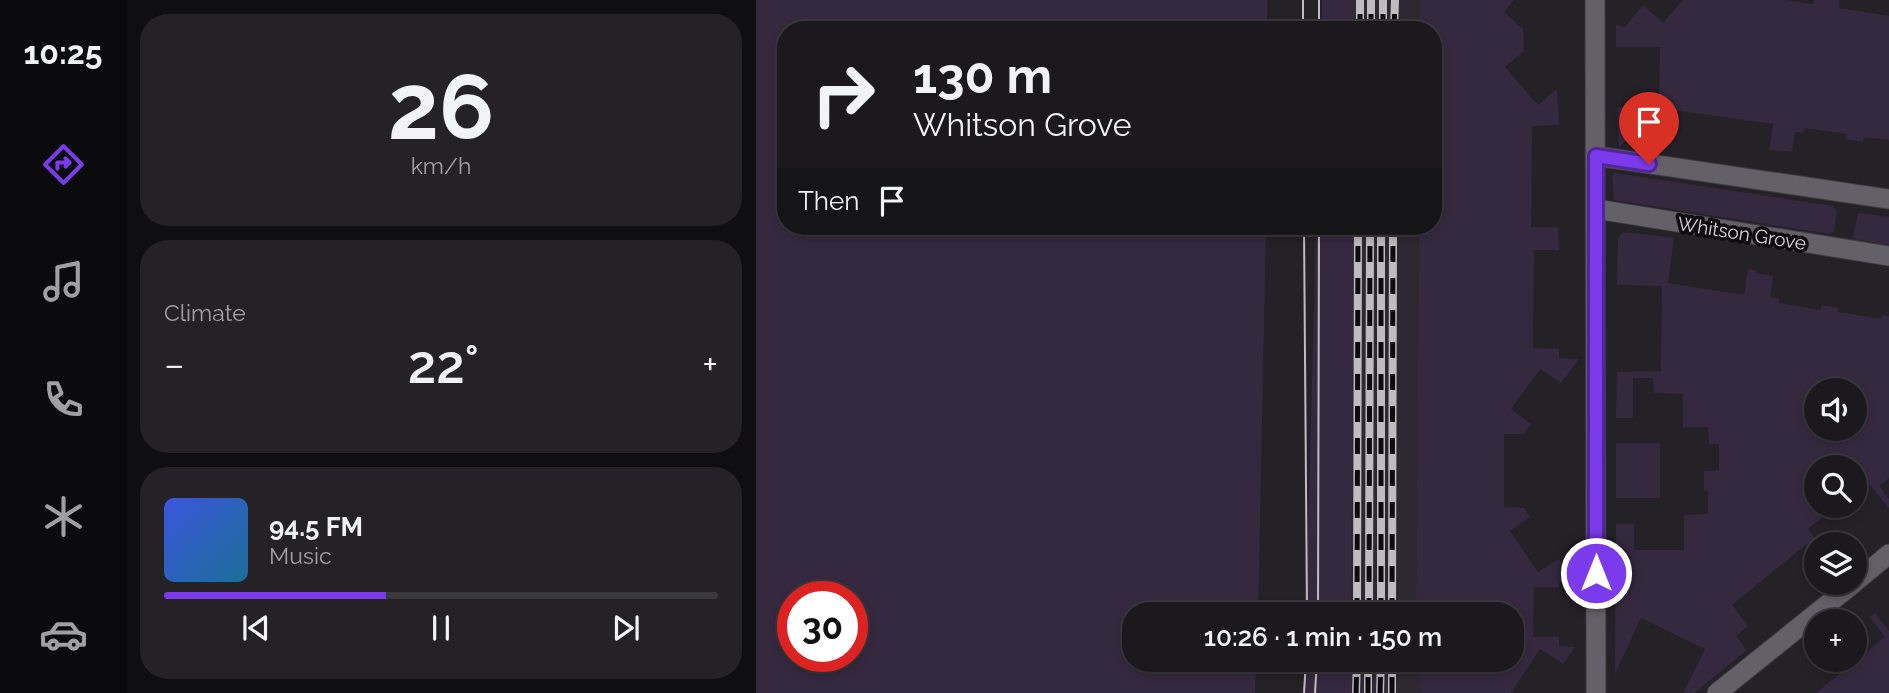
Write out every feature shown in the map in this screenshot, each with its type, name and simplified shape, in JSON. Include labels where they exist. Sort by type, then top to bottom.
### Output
[{"type":"street","points":[[1595,0],[1596,693]]},
{"type":"street","points":[[1596,156],[1889,200]]},
{"type":"street","name":"Whitson Grove","points":[[1596,209],[1889,256]]},
{"type":"street","points":[[1867,572],[1889,554]]},
{"type":"street","points":[[1717,693],[1838,595]]},
{"type":"shaded area","points":[[756,0],[1267,0],[1267,21],[777,21],[777,235],[1266,235],[1258,602],[1122,602],[1122,672],[1256,672],[1255,693],[756,693]]},
{"type":"shaded area","points":[[1322,0],[1356,0],[1356,21],[1322,21]]},
{"type":"shaded area","points":[[1356,0],[1420,0],[1420,21],[1356,21]]},
{"type":"shaded area","points":[[1420,0],[1514,0],[1504,12],[1523,29],[1524,51],[1505,67],[1538,105],[1557,89],[1559,125],[1532,126],[1531,227],[1558,227],[1559,250],[1534,250],[1533,348],[1559,349],[1559,358],[1579,359],[1561,383],[1540,369],[1511,409],[1531,424],[1524,434],[1504,434],[1504,507],[1524,508],[1530,517],[1510,531],[1538,572],[1559,559],[1573,580],[1560,580],[1559,587],[1534,587],[1533,637],[1559,637],[1559,646],[1575,647],[1563,664],[1540,649],[1511,693],[1422,693],[1418,672],[1524,672],[1524,602],[1416,602],[1419,235],[1442,235],[1442,21],[1420,21]]},
{"type":"shaded area","points":[[1683,0],[1784,0],[1813,4],[1814,0],[1839,0],[1839,8],[1889,16],[1889,140],[1864,137],[1863,142],[1846,139],[1847,134],[1805,128],[1803,133],[1795,132],[1792,152],[1769,150],[1773,124],[1673,110],[1669,135],[1637,131],[1619,147],[1617,107],[1659,108],[1660,47],[1616,47],[1616,25],[1625,27],[1643,5],[1663,23]]},
{"type":"shaded area","points":[[1615,173],[1833,206],[1837,211],[1834,231],[1830,234],[1614,200],[1612,176]]},
{"type":"shaded area","points":[[1858,213],[1889,217],[1889,245],[1855,239],[1853,236]]},
{"type":"shaded area","points":[[1624,232],[1674,238],[1668,283],[1744,295],[1748,269],[1756,270],[1756,273],[1773,276],[1770,297],[1779,299],[1779,303],[1820,310],[1822,305],[1838,308],[1838,312],[1881,319],[1882,315],[1889,316],[1889,478],[1879,486],[1889,499],[1889,508],[1867,482],[1867,455],[1804,455],[1804,518],[1821,518],[1808,529],[1810,532],[1804,532],[1804,546],[1732,605],[1748,626],[1736,636],[1747,650],[1694,693],[1683,693],[1705,649],[1641,618],[1615,674],[1616,524],[1634,524],[1634,550],[1684,550],[1684,515],[1708,514],[1708,491],[1704,491],[1704,471],[1719,470],[1719,444],[1709,444],[1708,427],[1683,427],[1683,394],[1654,393],[1653,378],[1633,378],[1633,418],[1616,418],[1617,372],[1661,371],[1662,286],[1617,285],[1618,238]]},
{"type":"shaded area","points":[[1316,235],[1354,235],[1351,602],[1306,602]]},
{"type":"shaded area","points":[[1354,235],[1419,235],[1416,602],[1351,602]]},
{"type":"shaded area","points":[[1616,443],[1660,443],[1660,498],[1616,498]]},
{"type":"shaded area","points":[[1875,613],[1889,631],[1889,693],[1816,693],[1842,672],[1867,672],[1867,652],[1885,637],[1870,617]]},
{"type":"shaded area","points":[[1305,672],[1351,672],[1351,693],[1304,693]]},
{"type":"shaded area","points":[[1351,672],[1418,672],[1422,693],[1351,693]]},
{"type":"tram line","points":[[1303,0],[1303,21]]},
{"type":"tram line","points":[[1319,0],[1319,21]]},
{"type":"tram line","points":[[1304,235],[1307,602]]},
{"type":"tram line","points":[[1318,602],[1319,235]]},
{"type":"tram line","points":[[1304,693],[1305,672]]},
{"type":"tram line","points":[[1315,693],[1316,672]]},
{"type":"railway","points":[[1360,0],[1360,21]]},
{"type":"railway","points":[[1371,0],[1371,21]]},
{"type":"railway","points":[[1383,0],[1383,21]]},
{"type":"railway","points":[[1394,21],[1395,0]]},
{"type":"railway","points":[[1357,602],[1358,235]]},
{"type":"railway","points":[[1369,602],[1370,235]]},
{"type":"railway","points":[[1381,235],[1381,602]]},
{"type":"railway","points":[[1392,602],[1393,235]]},
{"type":"railway","points":[[1356,693],[1357,672]]},
{"type":"railway","points":[[1368,672],[1368,693]]},
{"type":"railway","points":[[1380,693],[1381,672]]},
{"type":"railway","points":[[1392,672],[1392,693]]},
{"type":"route","points":[[1596,573],[1596,156],[1649,164]]}]
